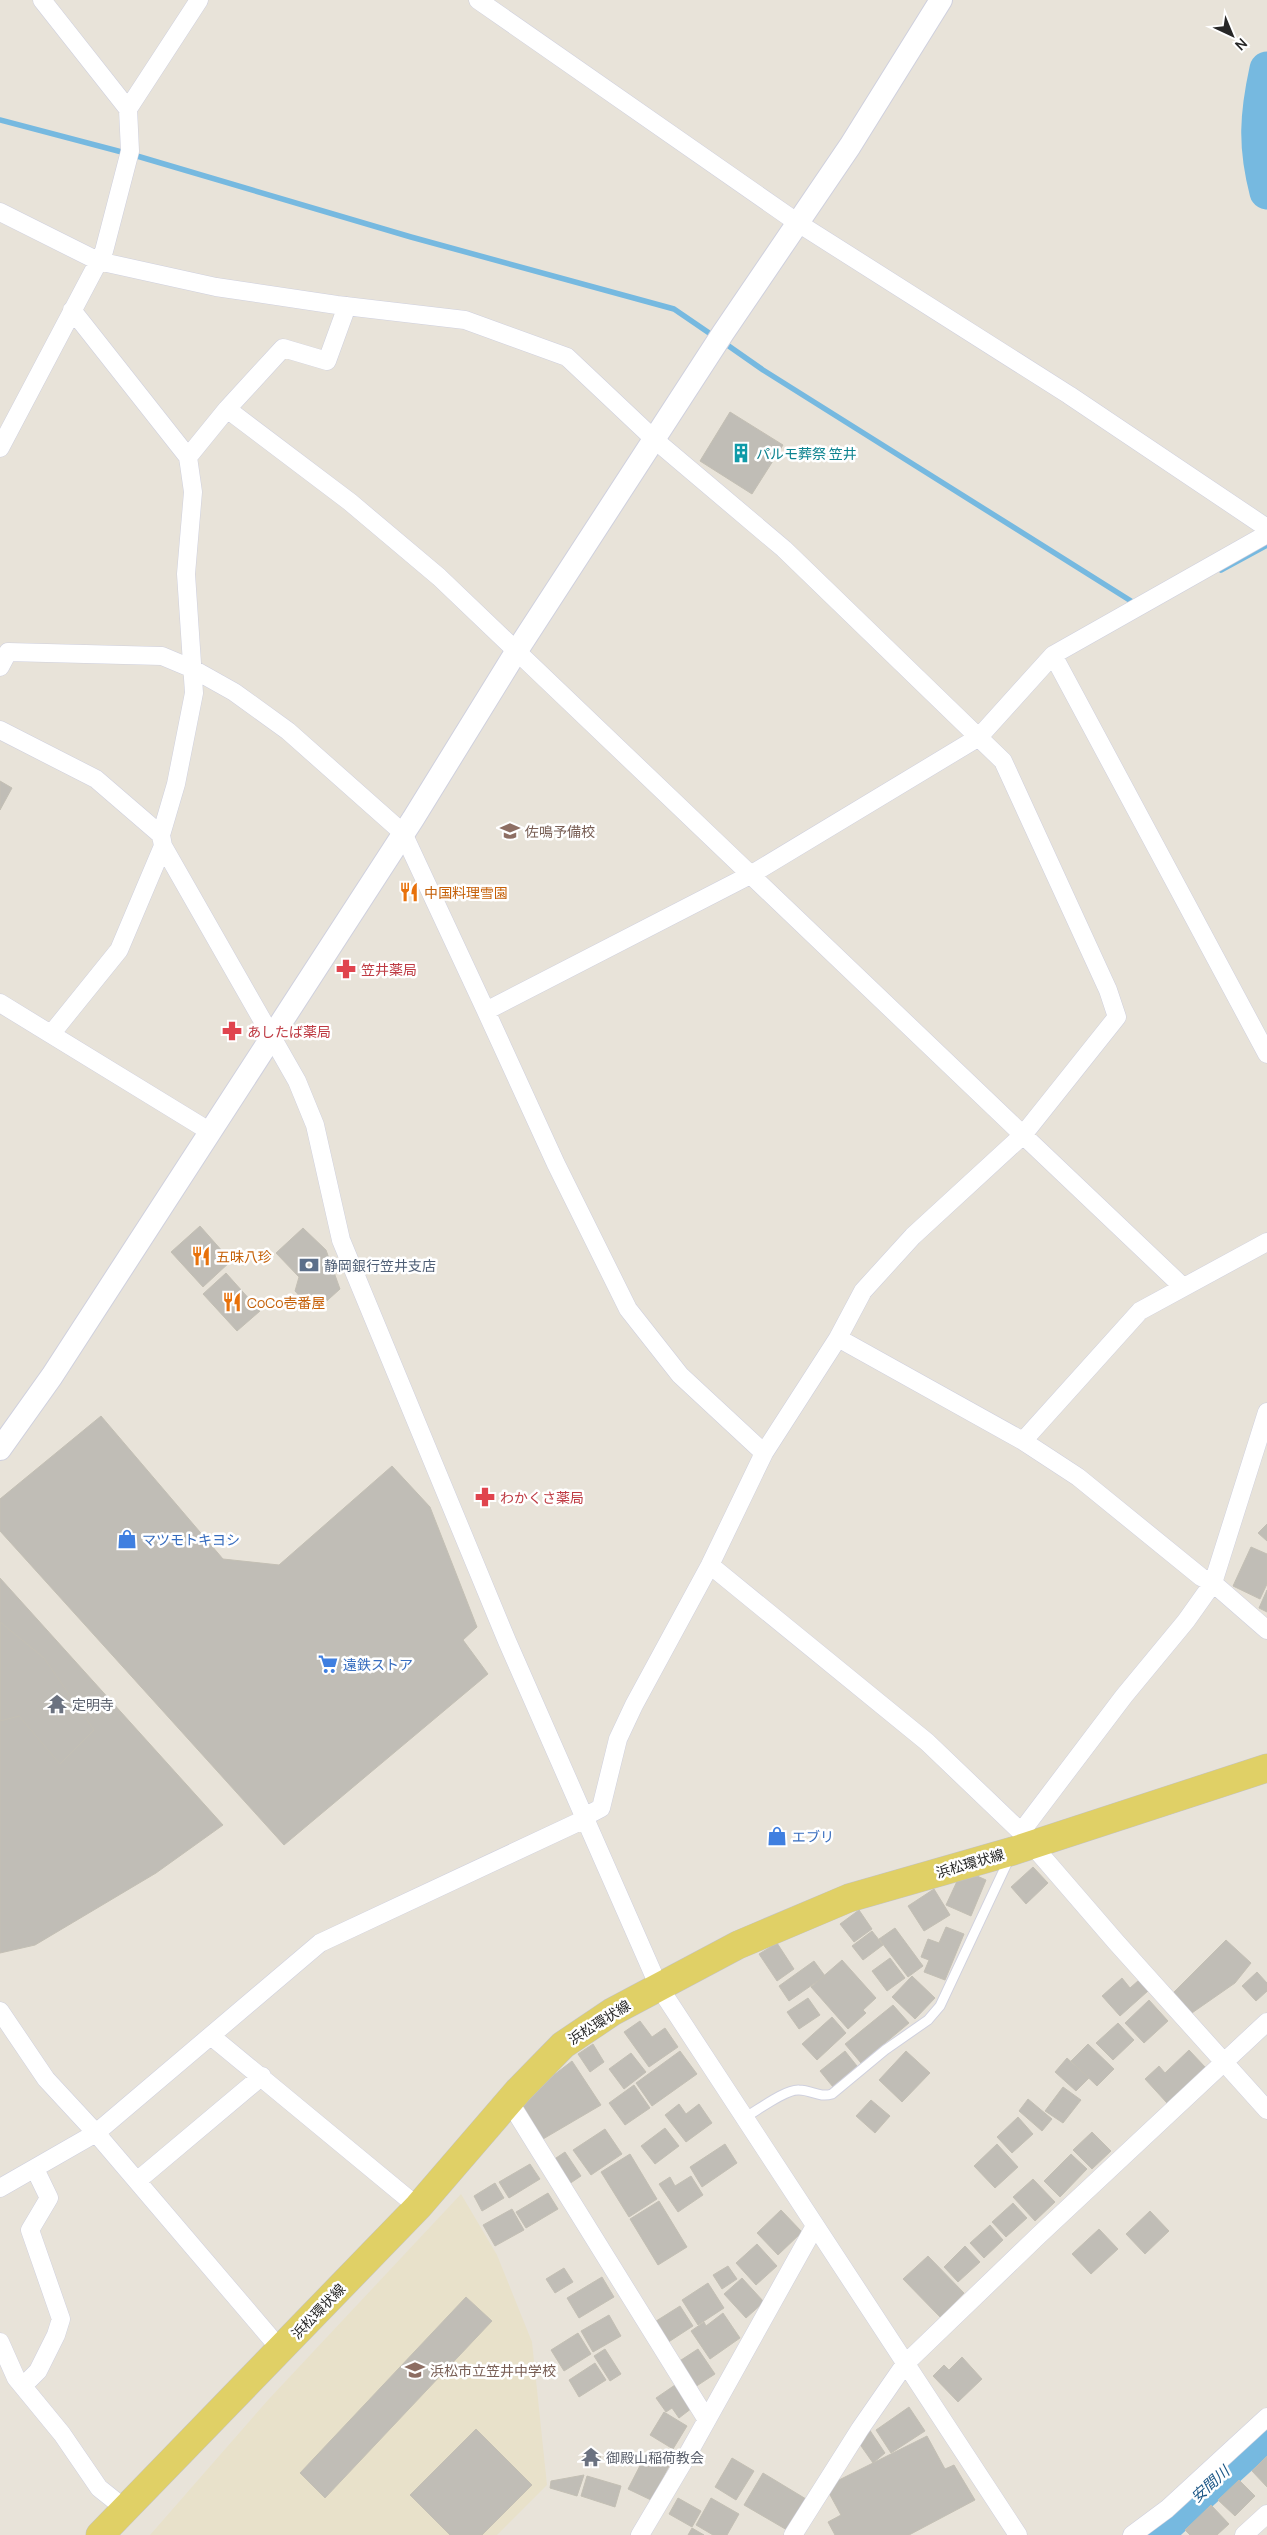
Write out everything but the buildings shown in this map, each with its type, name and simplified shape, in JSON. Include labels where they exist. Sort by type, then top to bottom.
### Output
[{"type":"main road","name":"浜松環状線","points":[[100,2535],[124,2508],[281,2350],[418,2207],[509,2101],[562,2045],[612,2012],[738,1945],[849,1898],[1022,1842],[1267,1768]]},
{"type":"street","points":[[42,0],[128,109]]},
{"type":"street","points":[[0,448],[104,251],[130,154],[128,109],[199,0]]},
{"type":"street","points":[[478,0],[798,223],[1069,395],[1267,528]]},
{"type":"street","points":[[3,1437],[52,1376],[209,1130],[273,1035],[403,833],[516,652],[719,339],[850,146],[941,0]]},
{"type":"street","points":[[0,212],[98,261],[216,287],[347,306],[465,320],[567,357],[655,440],[784,549],[1003,761],[1108,990],[1117,1017],[1023,1135],[913,1236],[862,1290],[838,1338],[764,1453],[710,1565],[634,1705],[618,1739],[602,1808],[320,1943],[96,2133],[0,2188]]},
{"type":"street","points":[[188,457],[227,409],[283,348],[327,361],[347,306]]},
{"type":"street","points":[[52,1033],[119,950],[162,841],[190,720],[194,693],[186,574],[193,492],[188,457],[72,310]]},
{"type":"street","points":[[227,409],[350,502],[439,578],[752,874],[1183,1287]]},
{"type":"street","points":[[486,1011],[752,874],[979,737],[1053,655],[1267,534]]},
{"type":"street","points":[[0,667],[8,652],[162,656],[193,669],[234,692],[288,731],[403,833],[556,1164],[628,1309],[680,1375],[764,1453]]},
{"type":"street","points":[[1053,655],[1267,1054]]},
{"type":"street","points":[[0,730],[96,779],[162,841],[273,1035],[297,1081],[315,1125],[341,1240],[508,1641],[659,1987],[1018,2535]]},
{"type":"street","points":[[0,1003],[209,1130]]},
{"type":"street","points":[[1022,1441],[1140,1312],[1267,1242]]},
{"type":"street","points":[[838,1338],[1022,1441],[1078,1477],[1201,1577],[1213,1582],[1267,1630]]},
{"type":"street","points":[[1022,1842],[1124,1696],[1186,1621],[1213,1582],[1267,1412]]},
{"type":"street","points":[[710,1565],[927,1742],[1116,1942],[1267,2110]]},
{"type":"street","points":[[0,2011],[46,2079],[96,2133],[281,2350]]},
{"type":"street","points":[[794,2535],[860,2429],[905,2364],[1038,2236],[1267,2022]]},
{"type":"street","points":[[211,2036],[262,2076],[418,2207]]},
{"type":"street","points":[[137,2181],[262,2076]]},
{"type":"street","points":[[509,2101],[707,2420]]},
{"type":"street","points":[[24,2386],[38,2371],[56,2335],[61,2319],[30,2230],[49,2198],[35,2169]]},
{"type":"street","points":[[640,2535],[707,2420],[815,2226]]},
{"type":"street","points":[[0,2342],[16,2378],[62,2434],[99,2488],[124,2508]]},
{"type":"street","points":[[1132,2535],[1167,2509],[1267,2416]]},
{"type":"street","points":[[1244,2535],[1267,2514]]},
{"type":"lane","points":[[744,2118],[791,2090],[800,2090],[823,2097],[832,2094],[885,2050],[928,2020],[940,2006],[1022,1842]]},
{"type":"shaded area","name":"浜松市立笠井中学校","points":[[461,2194],[497,2255],[532,2342],[547,2485],[497,2535],[150,2535],[268,2400]]},
{"type":"waterway","name":"安間川","points":[[1267,69],[1259,116],[1259,145],[1267,192]]},
{"type":"waterway","points":[[0,120],[137,156],[411,237],[674,309],[715,337]]},
{"type":"waterway","points":[[723,342],[763,370],[1131,601]]},
{"type":"waterway","points":[[1221,570],[1267,545]]},
{"type":"waterway","name":"安間川","points":[[1152,2535],[1167,2524],[1267,2433]]},
{"type":"place","name":"パルモ葬祭 笠井","points":[[741,453]]},
{"type":"place","name":"佐鳴予備校","points":[[510,831]]},
{"type":"place","name":"中国料理雪園","points":[[409,892]]},
{"type":"place","name":"笠井薬局","points":[[346,969]]},
{"type":"place","name":"あしたば薬局","points":[[232,1031]]},
{"type":"place","name":"五味八珍","points":[[201,1256]]},
{"type":"place","name":"静岡銀行笠井支店","points":[[309,1265]]},
{"type":"place","name":"CoCo壱番屋","points":[[232,1302]]},
{"type":"place","name":"わかくさ薬局","points":[[485,1497]]},
{"type":"place","name":"マツモトキヨシ","points":[[127,1539]]},
{"type":"place","name":"遠鉄ストア","points":[[328,1664]]},
{"type":"place","name":"定明寺","points":[[57,1704]]},
{"type":"place","name":"エブリ","points":[[777,1836]]},
{"type":"place","name":"浜松市立笠井中学校","points":[[415,2370]]},
{"type":"place","name":"御殿山稲荷教会","points":[[591,2457]]}]
